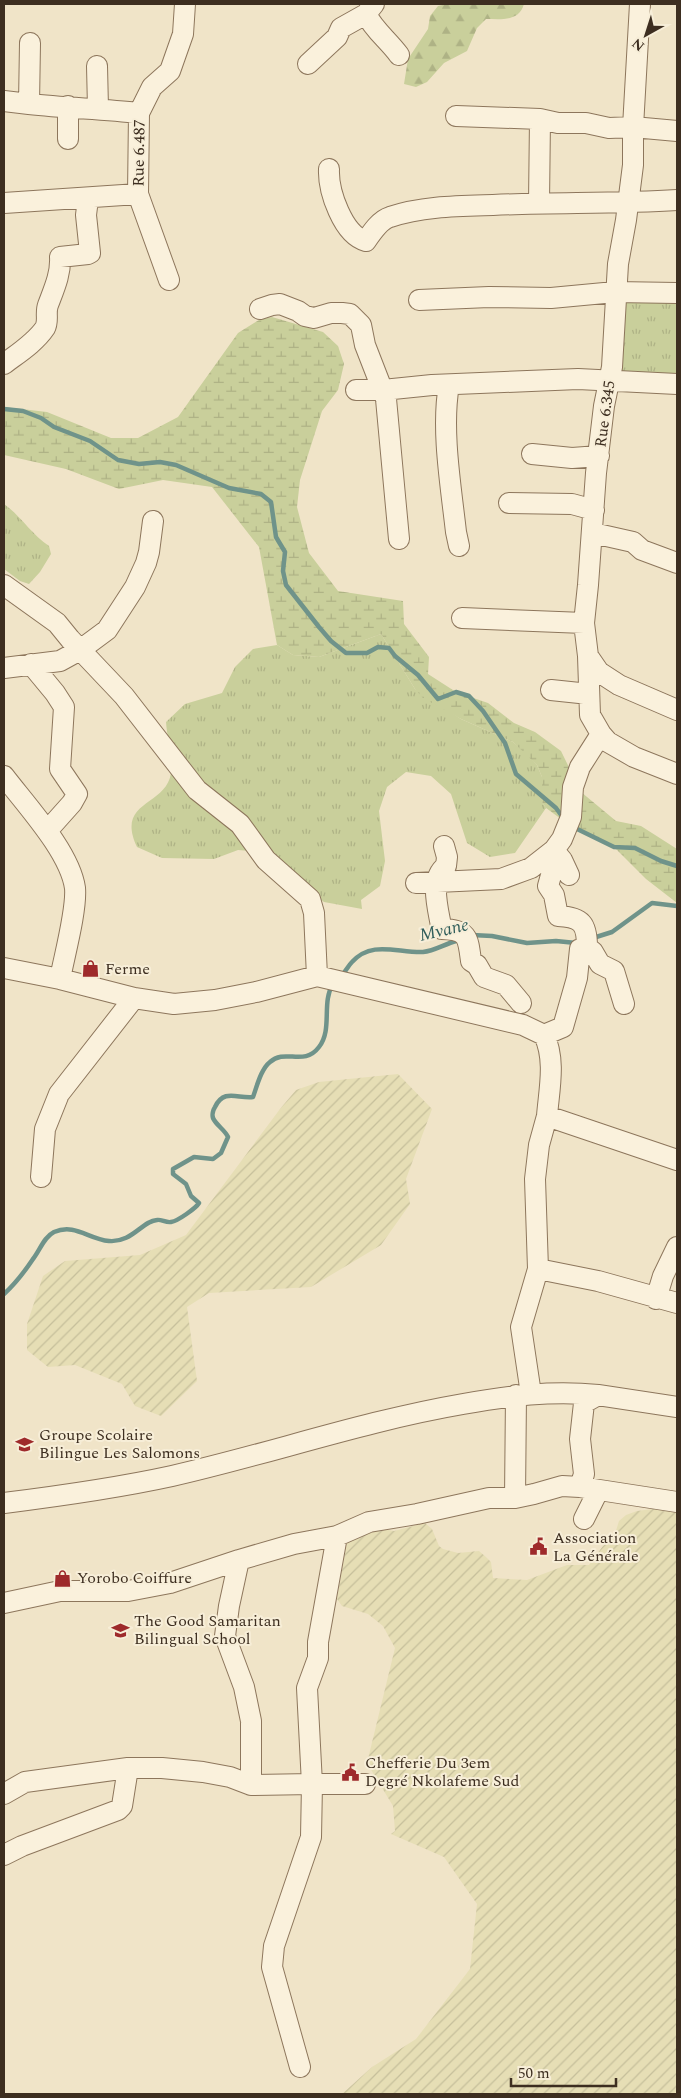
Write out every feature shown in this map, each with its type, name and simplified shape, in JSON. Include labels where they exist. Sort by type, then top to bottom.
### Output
[{"type":"street","name":"Rue 6.487","points":[[169,280],[138,194],[139,113],[152,87],[170,71],[184,34],[186,4]]},
{"type":"street","name":"Rue 6.345","points":[[638,8],[632,127],[633,165],[615,292],[614,346],[596,473],[584,623],[588,656],[590,715],[601,734],[608,742],[634,757],[677,774]]},
{"type":"street","points":[[308,64],[337,36],[341,28],[370,9],[372,25],[390,42],[399,54]]},
{"type":"street","points":[[29,104],[30,43]]},
{"type":"street","points":[[96,66],[98,108]]},
{"type":"street","points":[[4,102],[57,107],[98,108],[139,113]]},
{"type":"street","points":[[68,106],[68,138]]},
{"type":"street","points":[[456,116],[540,118],[558,123],[586,123],[609,128],[632,127],[677,131]]},
{"type":"street","points":[[539,204],[540,118]]},
{"type":"street","points":[[329,169],[330,191],[343,220],[359,239],[366,240],[389,217],[455,206],[629,203],[677,200]]},
{"type":"street","points":[[4,204],[138,194]]},
{"type":"street","points":[[4,364],[44,329],[47,323],[47,307],[54,292],[61,268],[60,257],[90,253],[86,216],[88,199]]},
{"type":"street","points":[[418,300],[489,297],[551,298],[615,292],[677,293]]},
{"type":"street","points":[[260,309],[280,304],[305,316],[314,318],[331,313],[350,314],[361,325],[365,345],[384,394],[399,539]]},
{"type":"street","points":[[384,394],[449,384],[578,379],[677,384]]},
{"type":"street","points":[[449,384],[446,426],[459,546]]},
{"type":"street","points":[[532,454],[572,458],[599,456]]},
{"type":"street","points":[[509,503],[572,504],[594,510]]},
{"type":"street","points":[[4,668],[60,661],[75,644],[101,635],[107,630],[125,603],[142,571],[149,552],[152,521]]},
{"type":"street","points":[[592,533],[633,542],[642,550],[677,563]]},
{"type":"street","points":[[4,585],[58,622],[75,644],[124,696],[197,790],[240,824],[266,860],[310,899],[314,913],[317,976]]},
{"type":"street","points":[[462,618],[584,623]]},
{"type":"street","points":[[588,656],[599,672],[619,685],[677,710]]},
{"type":"street","points":[[31,664],[44,678],[64,707],[60,769],[77,794],[72,803],[36,821]]},
{"type":"street","points":[[551,690],[589,694]]},
{"type":"street","points":[[586,947],[587,936],[582,923],[573,916],[558,916],[554,896],[548,886],[549,878],[553,873],[553,860],[571,817],[573,786],[580,767],[601,734]]},
{"type":"street","points":[[4,776],[67,864],[75,889],[70,929],[60,979]]},
{"type":"street","points":[[444,846],[447,857],[446,866],[439,871],[436,881],[442,929],[457,930],[464,934],[468,940],[471,960],[477,965],[484,977],[506,985],[522,1003]]},
{"type":"street","points":[[556,852],[569,876]]},
{"type":"street","points":[[416,883],[501,879],[531,868],[556,852]]},
{"type":"street","points":[[544,1035],[571,1029],[580,949],[586,947]]},
{"type":"street","points":[[586,947],[593,952],[600,964],[614,971],[624,1004]]},
{"type":"street","points":[[4,968],[60,979],[134,998],[174,1004],[215,1000],[256,992],[317,976],[523,1025],[544,1035],[548,1043],[551,1060],[547,1116],[535,1178],[538,1269],[521,1327],[523,1394],[515,1498]]},
{"type":"street","points":[[41,1177],[45,1129],[59,1094],[134,998]]},
{"type":"street","points":[[547,1116],[677,1160]]},
{"type":"street","points":[[656,1299],[663,1276],[677,1247]]},
{"type":"street","points":[[538,1269],[598,1281],[677,1304]]},
{"type":"street","points":[[4,1503],[51,1497],[171,1476],[419,1411],[523,1394],[570,1392],[677,1407]]},
{"type":"street","points":[[584,1519],[589,1489],[584,1474],[580,1439],[584,1403],[598,1395]]},
{"type":"street","points":[[4,1604],[60,1591],[128,1591],[170,1583],[287,1546],[337,1536],[369,1522],[417,1514],[489,1498],[515,1498],[552,1488],[589,1489],[677,1502]]},
{"type":"street","points":[[300,2067],[272,1967],[272,1958],[274,1946],[311,1836],[312,1784],[307,1688],[318,1658],[318,1642],[337,1536]]},
{"type":"street","points":[[239,1560],[229,1606],[225,1636],[244,1687],[251,1721],[252,1785]]},
{"type":"street","points":[[4,1794],[25,1782],[128,1768],[162,1768],[203,1772],[230,1777],[252,1785],[364,1784]]},
{"type":"street","points":[[4,1855],[22,1846],[118,1810],[122,1806],[128,1768]]},
{"type":"shaded area","points":[[398,1074],[432,1109],[406,1179],[410,1204],[381,1245],[311,1287],[209,1293],[187,1307],[197,1381],[161,1416],[135,1406],[122,1384],[75,1365],[48,1367],[27,1350],[27,1324],[43,1276],[65,1261],[140,1255],[186,1235],[296,1090],[319,1082]]},
{"type":"shaded area","points":[[660,1508],[677,1509],[677,2094],[342,2094],[372,2067],[416,2039],[470,1969],[477,1904],[444,1857],[391,1834],[395,1831],[393,1806],[367,1763],[395,1648],[383,1626],[368,1614],[342,1606],[337,1599],[347,1542],[366,1526],[394,1531],[425,1523],[432,1529],[439,1546],[443,1549],[458,1553],[479,1551],[491,1562],[493,1578],[527,1580],[567,1565],[589,1565],[603,1546],[614,1537],[619,1521],[626,1515],[637,1511]]},
{"type":"green space","points":[[447,4],[524,4],[522,10],[514,17],[486,19],[477,28],[467,51],[444,63],[427,82],[416,87],[404,84],[408,59],[428,29],[430,16],[438,6]]},
{"type":"green space","points":[[624,300],[677,303],[677,379],[619,374]]},
{"type":"green space","points":[[272,317],[323,332],[338,346],[344,364],[338,390],[322,411],[300,480],[297,507],[309,553],[338,591],[403,601],[404,624],[429,657],[428,674],[456,692],[488,703],[514,723],[535,732],[561,751],[581,792],[616,821],[641,826],[677,849],[677,903],[646,879],[610,843],[572,827],[546,808],[542,802],[542,777],[537,765],[513,742],[461,719],[423,698],[415,689],[381,634],[319,657],[293,655],[277,645],[259,547],[212,487],[163,480],[119,489],[66,469],[4,455],[4,407],[47,412],[111,438],[138,438],[178,417],[238,333],[259,320]]},
{"type":"green space","points":[[4,504],[49,546],[51,554],[40,572],[29,584],[20,581],[4,569]]},
{"type":"green space","points":[[381,634],[415,689],[461,719],[513,742],[537,765],[542,777],[542,802],[546,808],[515,853],[490,857],[467,843],[451,794],[431,776],[406,772],[387,787],[379,811],[385,861],[380,886],[361,900],[362,909],[324,902],[292,878],[264,852],[238,850],[214,859],[162,858],[137,847],[132,832],[132,820],[137,812],[167,784],[171,773],[171,755],[166,722],[185,704],[222,693],[235,667],[253,649],[277,645],[293,655],[319,657]]},
{"type":"waterway","points":[[4,409],[23,411],[41,418],[54,427],[90,441],[118,460],[139,464],[160,462],[176,465],[229,488],[261,494],[271,502],[276,537],[285,552],[283,571],[286,585],[331,641],[346,653],[367,653],[378,647],[389,648],[395,656],[418,675],[438,699],[456,692],[469,696],[483,711],[505,743],[516,774],[556,808],[564,819]]},
{"type":"waterway","points":[[573,827],[614,847],[635,848],[661,861],[677,866]]},
{"type":"waterway","name":"Mvane","points":[[593,938],[612,932],[652,903],[677,906]]},
{"type":"waterway","name":"Mvane","points":[[472,935],[492,936],[527,943],[556,941],[576,943]]},
{"type":"waterway","name":"Mvane","points":[[342,975],[352,962],[368,951],[385,949],[423,952],[460,938]]},
{"type":"waterway","name":"Mvane","points":[[4,1294],[23,1273],[45,1240],[54,1232],[68,1229],[101,1240],[117,1241],[124,1239],[152,1221],[174,1221],[194,1208],[199,1203],[191,1196],[186,1184],[173,1174],[173,1169],[194,1157],[213,1159],[221,1153],[228,1137],[213,1118],[214,1108],[219,1101],[227,1096],[253,1097],[262,1073],[270,1062],[282,1057],[307,1056],[319,1047],[325,1032],[328,999],[333,984]]},
{"type":"place","name":"Ferme","points":[[91,969]]},
{"type":"place","name":"Groupe Scolaire Bilingue Les Salomons","points":[[25,1444]]},
{"type":"place","name":"Association La Générale","points":[[539,1547]]},
{"type":"place","name":"Yorobo Coiffure","points":[[63,1578]]},
{"type":"place","name":"The Good Samaritan Bilingual School","points":[[120,1630]]},
{"type":"place","name":"Chefferie Du 3em Degré Nkolafeme Sud","points":[[351,1772]]}]
